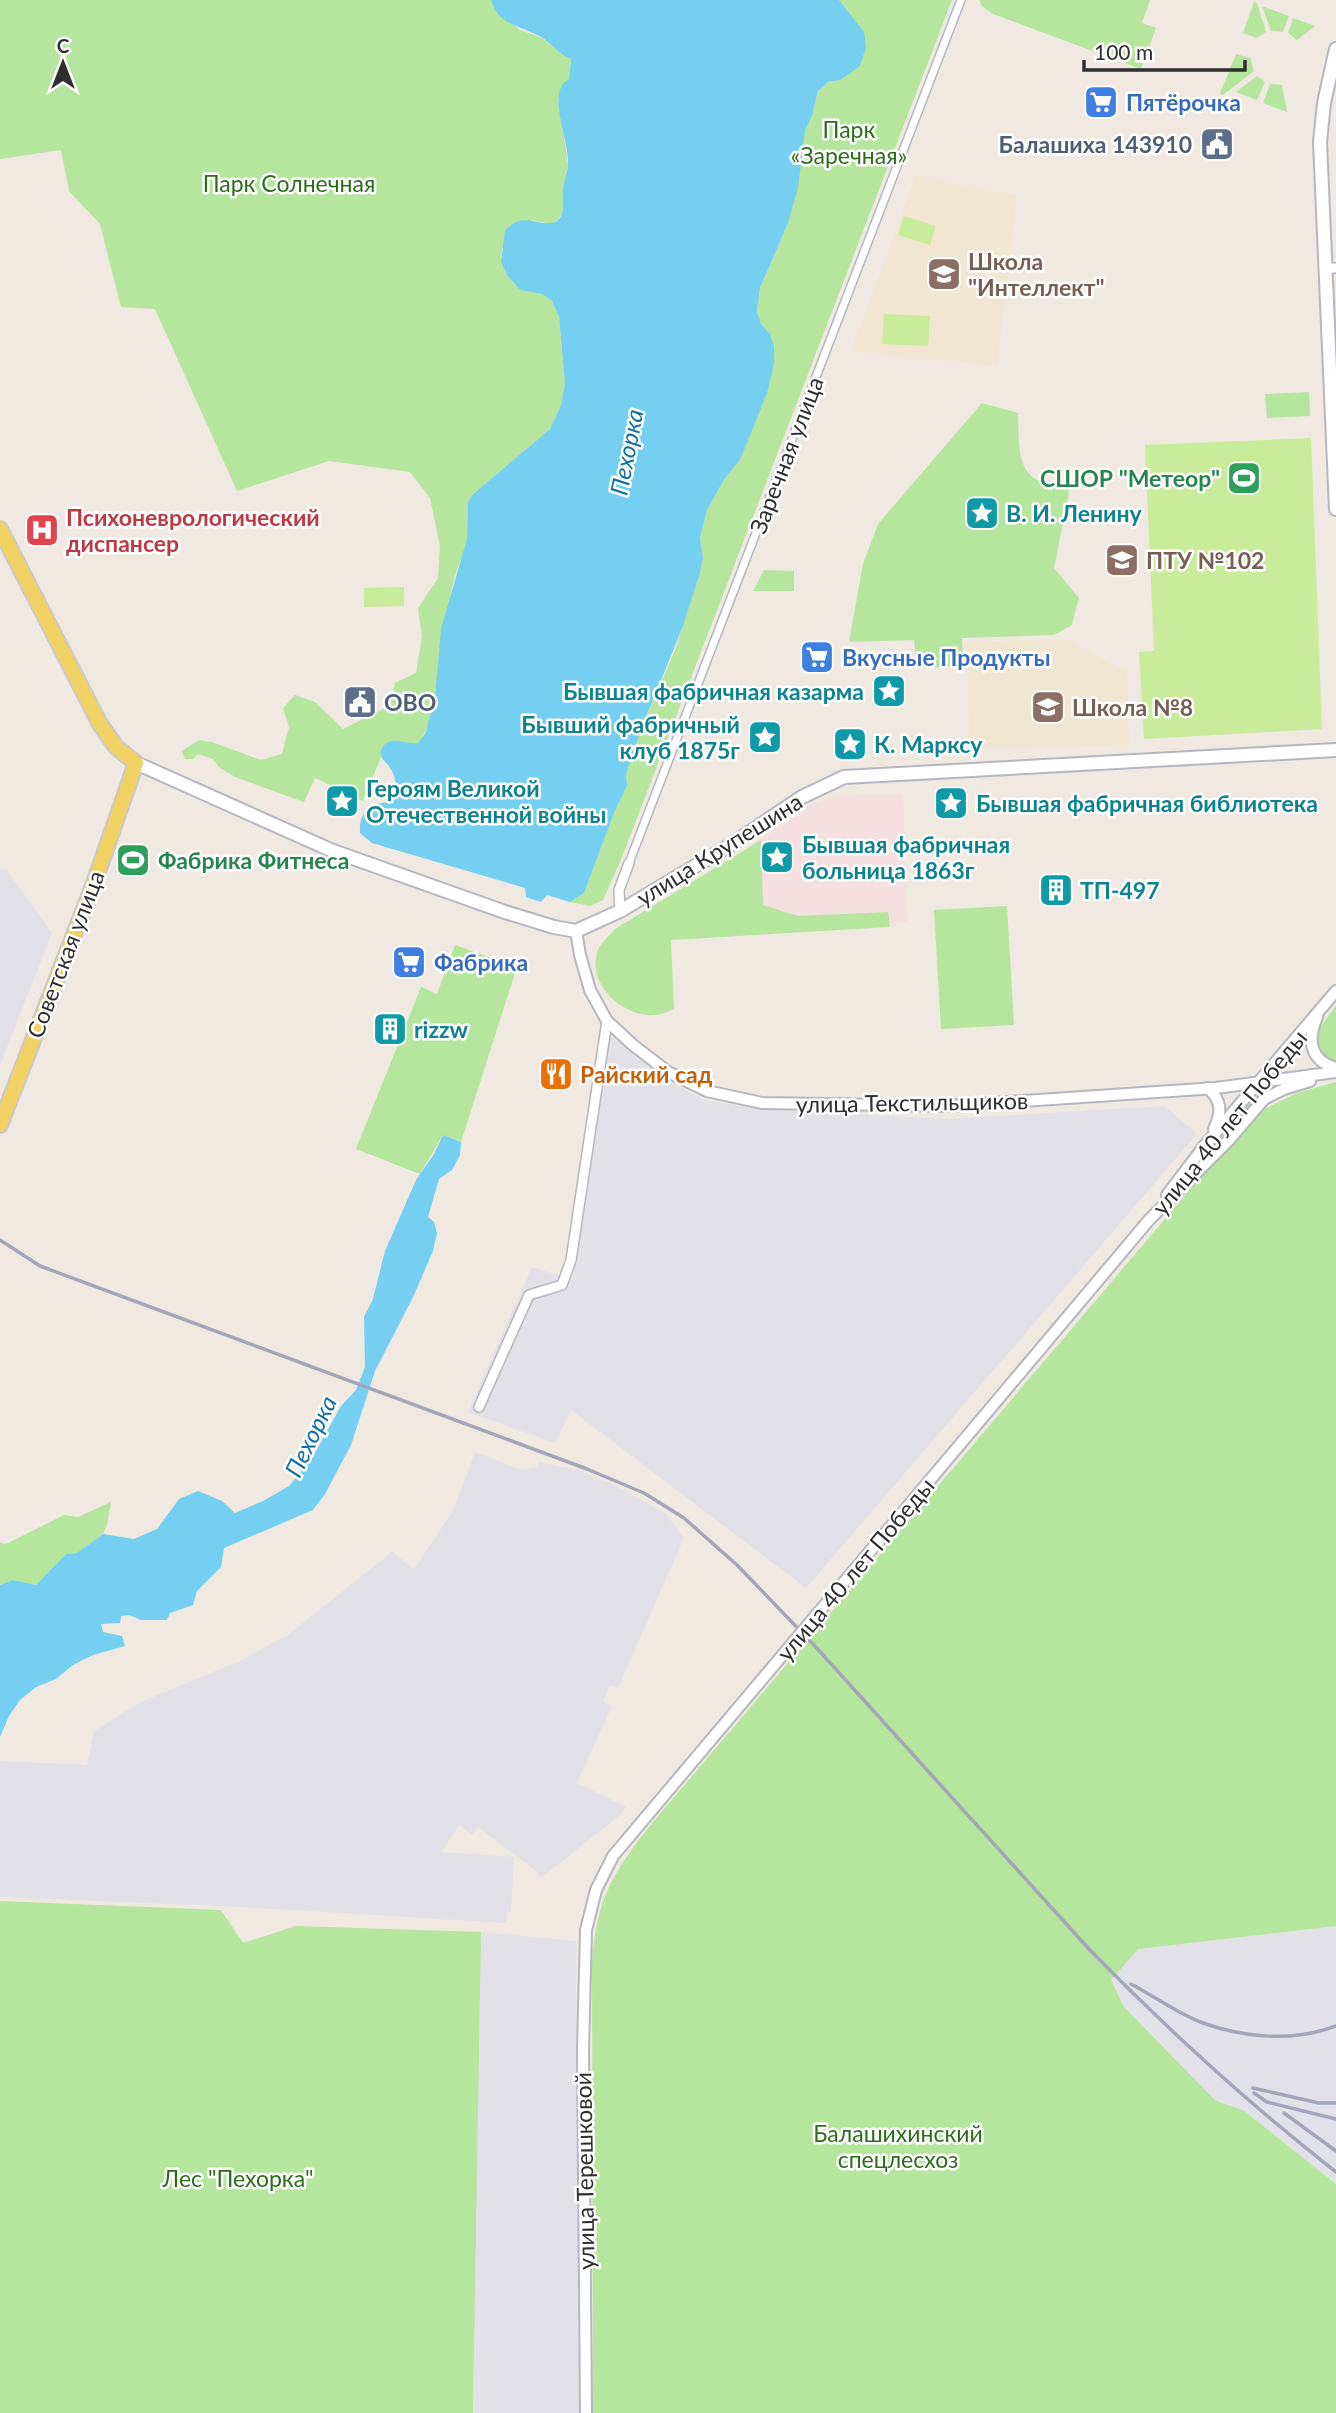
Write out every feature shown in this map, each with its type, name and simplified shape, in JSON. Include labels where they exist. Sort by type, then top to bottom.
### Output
[{"type":"main road","points":[[1336,48],[1324,103],[1320,142],[1331,268],[1336,509]]},
{"type":"main road","points":[[0,529],[100,724],[116,747],[136,762],[333,852],[505,912],[576,931]]},
{"type":"main road","name":"улица Крупешина","points":[[576,931],[620,911],[732,844],[802,797],[844,777],[1336,750]]},
{"type":"main road","name":"Советская улица","points":[[0,1125],[93,886],[136,762]]},
{"type":"street","name":"Заречная улица","points":[[620,911],[620,890],[629,863],[961,0]]},
{"type":"street","name":"улица Текстильщиков","points":[[576,931],[590,990],[607,1021],[668,1072],[707,1091],[762,1103],[949,1106],[1256,1084],[1336,1071]]},
{"type":"street","name":"улица 40 лет Победы","points":[[586,1930],[596,1890],[613,1856],[1149,1220],[1205,1145],[1336,992]]},
{"type":"street","points":[[1322,1008],[1312,1032],[1313,1052],[1325,1065],[1336,1071]]},
{"type":"street","points":[[479,1408],[529,1294],[562,1285],[570,1260],[607,1021]]},
{"type":"street","name":"улица 40 лет Победы","points":[[1149,1220],[1229,1140],[1264,1099],[1336,1071]]},
{"type":"street","points":[[1205,1145],[1221,1114],[1218,1100],[1208,1088]]},
{"type":"street","name":"улица Терешковой","points":[[586,1930],[583,2050],[586,2413]]},
{"type":"shaded area","name":"Школа \"Интеллект\"","points":[[916,175],[1017,196],[997,366],[851,352]]},
{"type":"shaded area","name":"Школа №8","points":[[1068,639],[1119,668],[1127,668],[1129,746],[970,749],[966,642]]},
{"type":"shaded area","points":[[903,794],[907,922],[754,930],[752,845],[820,801],[833,796]]},
{"type":"shaded area","points":[[0,869],[7,870],[52,933],[0,1065]]},
{"type":"shaded area","points":[[608,1034],[664,1079],[704,1100],[760,1109],[948,1119],[1165,1106],[1197,1134],[806,1588],[571,1410],[555,1443],[468,1412],[532,1267],[573,1280]]},
{"type":"shaded area","points":[[475,1452],[522,1470],[538,1467],[538,1462],[578,1470],[616,1486],[665,1513],[684,1538],[618,1688],[610,1685],[603,1702],[612,1706],[577,1783],[626,1807],[621,1814],[541,1878],[534,1869],[478,1827],[472,1835],[459,1825],[442,1852],[514,1857],[511,1912],[507,1912],[506,1923],[240,1907],[0,1897],[0,1761],[87,1765],[94,1731],[141,1702],[242,1660],[289,1634],[392,1552],[414,1569],[453,1511]]},
{"type":"shaded area","points":[[1336,1926],[1336,2184],[1243,2110],[1216,2101],[1124,2007],[1110,1980],[1138,1949]]},
{"type":"shaded area","points":[[481,1932],[576,1941],[579,2413],[473,2413]]},
{"type":"green space","name":"Парк Солнечная","points":[[0,0],[491,0],[493,6],[520,30],[540,37],[571,59],[569,79],[558,99],[568,164],[563,190],[563,212],[558,220],[551,224],[532,220],[502,248],[501,262],[507,275],[520,290],[542,294],[552,301],[559,317],[565,383],[561,405],[550,429],[472,495],[466,544],[449,602],[437,689],[427,728],[419,743],[409,745],[394,740],[381,749],[381,757],[363,801],[315,778],[304,802],[235,777],[219,767],[213,759],[198,754],[193,759],[185,759],[182,751],[199,740],[261,760],[282,754],[289,727],[283,708],[295,695],[315,702],[343,729],[389,706],[395,683],[416,673],[422,637],[418,608],[438,578],[440,546],[430,498],[410,472],[329,461],[237,491],[155,309],[121,307],[100,224],[69,191],[61,150],[0,159]]},
{"type":"green space","name":"Парк «Заречная»","points":[[839,0],[952,0],[622,857],[603,900],[590,906],[570,902],[584,893],[627,786],[626,774],[642,727],[675,650],[700,573],[703,558],[700,538],[707,510],[725,478],[740,460],[770,334],[761,324],[757,311],[760,288],[788,223],[805,131],[818,91],[828,82],[840,80],[842,6]]},
{"type":"green space","points":[[979,0],[1150,0],[1142,23],[1156,28],[1141,69],[993,14],[982,6]]},
{"type":"green space","points":[[1254,2],[1257,3],[1266,32],[1257,38],[1243,33]]},
{"type":"green space","points":[[1262,6],[1289,16],[1283,32],[1271,31]]},
{"type":"green space","points":[[1293,18],[1315,26],[1297,40],[1288,33]]},
{"type":"green space","points":[[1236,54],[1250,58],[1254,71],[1223,95],[1220,94]]},
{"type":"green space","points":[[1257,76],[1265,82],[1257,100],[1236,92]]},
{"type":"green space","points":[[1270,84],[1282,85],[1287,112],[1263,103]]},
{"type":"green space","points":[[904,216],[936,226],[930,245],[898,235]]},
{"type":"green space","points":[[884,314],[930,316],[928,346],[882,344]]},
{"type":"green space","points":[[1309,392],[1310,416],[1267,418],[1265,394]]},
{"type":"green space","points":[[982,403],[1018,413],[1021,455],[1030,475],[1052,486],[1070,488],[1054,568],[1079,598],[1072,625],[1054,635],[962,638],[963,667],[916,668],[914,640],[849,642],[863,564],[878,524]]},
{"type":"green space","points":[[1311,438],[1322,729],[1144,739],[1139,652],[1154,651],[1145,445]]},
{"type":"green space","points":[[764,570],[794,571],[794,591],[753,591]]},
{"type":"green space","points":[[404,587],[404,606],[364,607],[364,588]]},
{"type":"green space","points":[[761,840],[763,905],[798,916],[888,912],[890,927],[671,940],[674,1009],[654,1015],[636,1013],[625,1008],[607,993],[597,973],[595,962],[601,944],[615,929]]},
{"type":"green space","points":[[1007,906],[1014,1025],[941,1029],[934,910]]},
{"type":"green space","points":[[455,945],[517,967],[461,1142],[443,1135],[420,1174],[356,1149],[421,987],[437,994]]},
{"type":"green space","points":[[1336,1006],[1336,1064],[1316,1051],[1316,1033]]},
{"type":"green space","name":"Балашихинский спецлесхоз","points":[[1336,1082],[1336,1926],[1138,1949],[1111,1980],[1124,2007],[1216,2101],[1243,2110],[1336,2184],[1336,2413],[593,2413],[592,1962],[598,1921],[609,1887],[628,1855],[653,1822],[1254,1114],[1297,1093]]},
{"type":"green space","points":[[1257,1091],[1268,1091],[1259,1096],[1226,1135],[1200,1159]]},
{"type":"green space","points":[[111,1502],[103,1534],[77,1553],[66,1554],[36,1585],[13,1580],[0,1585],[0,1543],[6,1544],[64,1515],[78,1517]]},
{"type":"green space","name":"Лес \"Пехорка\"","points":[[0,1901],[221,1910],[243,1943],[296,1926],[481,1932],[473,2413],[0,2413]]},
{"type":"water","name":"Пехорка","points":[[491,0],[839,0],[864,32],[866,47],[860,66],[840,80],[828,82],[818,91],[805,131],[798,188],[788,223],[760,288],[757,311],[774,347],[774,364],[767,393],[740,460],[725,478],[707,510],[700,538],[703,558],[700,573],[683,626],[642,727],[626,774],[627,786],[584,893],[570,902],[547,895],[541,902],[526,897],[525,888],[372,843],[360,833],[361,820],[366,810],[388,802],[395,789],[394,775],[381,755],[382,747],[394,741],[418,743],[425,734],[435,698],[441,629],[467,539],[468,503],[472,495],[550,429],[561,405],[565,383],[559,317],[552,301],[542,294],[520,290],[507,275],[501,262],[505,230],[510,226],[524,220],[552,223],[562,215],[568,155],[560,118],[559,94],[562,85],[569,79],[571,59],[544,39],[506,21]]},
{"type":"water","points":[[443,1135],[461,1142],[460,1155],[452,1170],[439,1179],[428,1217],[434,1222],[437,1233],[433,1251],[375,1371],[351,1445],[325,1494],[313,1510],[224,1548],[221,1567],[197,1591],[193,1605],[170,1613],[167,1620],[141,1620],[129,1615],[121,1616],[120,1623],[101,1624],[103,1632],[122,1636],[125,1646],[93,1655],[73,1665],[56,1679],[36,1687],[20,1700],[0,1737],[0,1585],[13,1580],[36,1585],[66,1554],[77,1553],[103,1534],[134,1539],[157,1529],[179,1499],[198,1491],[222,1501],[235,1513],[289,1486],[311,1460],[341,1406],[356,1390],[365,1367],[364,1317],[373,1299],[385,1251],[416,1180]]},
{"type":"railway","points":[[0,1240],[40,1266],[587,1469],[644,1493],[684,1518],[737,1565],[813,1644],[1089,1949],[1240,2092],[1336,2172]]},
{"type":"railway","points":[[1131,1984],[1194,2019],[1236,2032],[1287,2036],[1336,2026]]},
{"type":"railway","points":[[1253,2088],[1319,2103],[1336,2103]]},
{"type":"railway","points":[[1254,2093],[1267,2102],[1336,2119]]},
{"type":"railway","points":[[1284,2113],[1336,2151]]},
{"type":"place","name":"Пятёрочка","points":[[1101,102]]},
{"type":"place","name":"Балашиха 143910","points":[[1217,144]]},
{"type":"place","name":"Школа \"Интеллект\"","points":[[944,274]]},
{"type":"place","name":"СШОР \"Метеор\"","points":[[1244,478]]},
{"type":"place","name":"В. И. Ленину","points":[[982,513]]},
{"type":"place","name":"Психоневрологический диспансер","points":[[42,530]]},
{"type":"place","name":"ПТУ №102","points":[[1122,560]]},
{"type":"place","name":"Вкусные Продукты","points":[[817,657]]},
{"type":"place","name":"Бывшая фабричная казарма","points":[[889,691]]},
{"type":"place","name":"ОВО","points":[[360,702]]},
{"type":"place","name":"Школа №8","points":[[1048,707]]},
{"type":"place","name":"Бывший фабричный клуб 1875г","points":[[765,737]]},
{"type":"place","name":"К. Марксу","points":[[850,744]]},
{"type":"place","name":"Героям Великой Отечественной войны","points":[[342,801]]},
{"type":"place","name":"Бывшая фабричная библиотека","points":[[951,803]]},
{"type":"place","name":"Бывшая фабричная больница 1863г","points":[[777,857]]},
{"type":"place","name":"Фабрика Фитнеса","points":[[133,860]]},
{"type":"place","name":"ТП-497","points":[[1056,890]]},
{"type":"place","name":"Фабрика","points":[[409,962]]},
{"type":"place","name":"rizzw","points":[[390,1029]]},
{"type":"place","name":"Райский сад","points":[[556,1074]]}]
